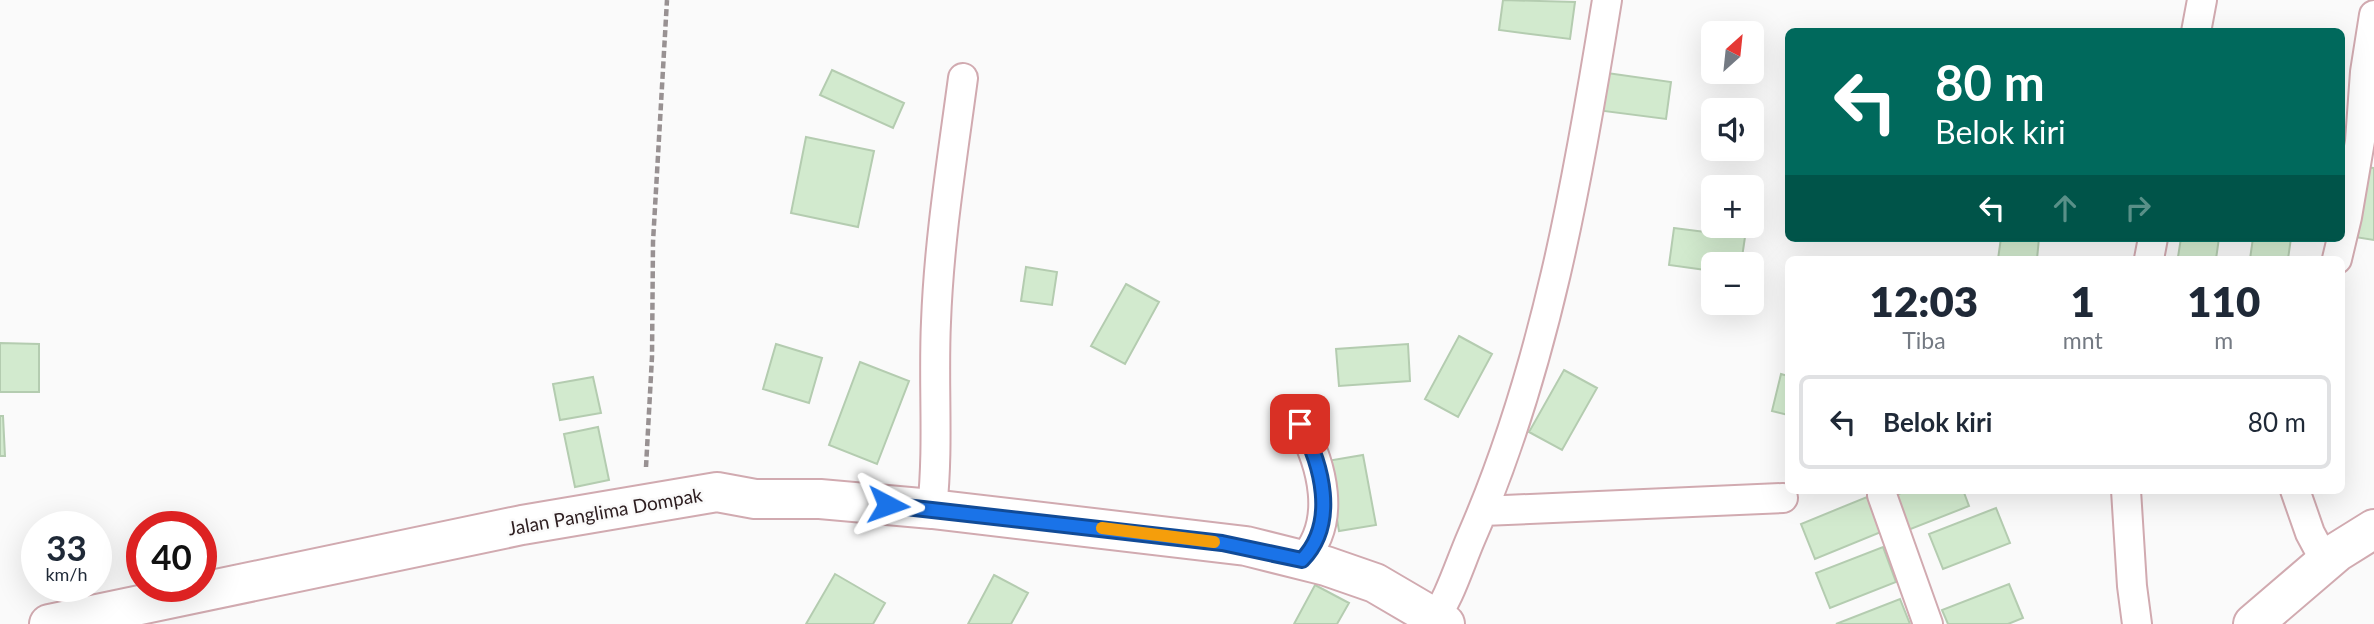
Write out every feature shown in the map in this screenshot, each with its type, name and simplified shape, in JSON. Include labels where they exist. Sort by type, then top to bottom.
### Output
[{"type":"street","points":[[1438,622],[1483,511],[1521,401],[1557,268],[1607,0]]},
{"type":"street","points":[[2197,28],[2202,0]]},
{"type":"street","points":[[2345,225],[2360,141],[2365,72],[2374,15]]},
{"type":"street","points":[[932,509],[936,472],[933,390],[941,239],[963,78]]},
{"type":"street","points":[[1300,424],[1313,448],[1324,487],[1323,508],[1316,538],[1311,551],[1302,560]]},
{"type":"street","name":"Jalan Panglima Dompak","points":[[49,624],[522,525],[644,502],[718,492],[755,499],[820,499],[932,509],[1234,545],[1302,560],[1375,583],[1438,622]]},
{"type":"street","points":[[2126,494],[2137,624]]},
{"type":"street","points":[[2296,494],[2310,533],[2325,561]]},
{"type":"street","points":[[1882,495],[1928,624]]},
{"type":"street","points":[[1483,511],[1783,498]]},
{"type":"street","points":[[2253,624],[2325,561],[2374,529]]},
{"type":"path","points":[[644,502],[652,358],[653,242],[667,0]]},
{"type":"building","points":[[1503,0],[1575,2],[1570,39],[1499,30]]},
{"type":"building","points":[[832,70],[904,103],[893,128],[820,95]]},
{"type":"building","points":[[1600,72],[1671,82],[1666,119],[1596,110]]},
{"type":"building","points":[[806,137],[874,151],[858,227],[791,213]]},
{"type":"building","points":[[2365,167],[2374,168],[2374,240],[2355,237]]},
{"type":"building","points":[[1674,228],[1701,231],[1701,238],[1745,238],[1743,252],[1701,252],[1701,269],[1669,265]]},
{"type":"building","points":[[2000,242],[2039,242],[2037,256],[1998,256]]},
{"type":"building","points":[[2180,242],[2218,242],[2216,256],[2178,256]]},
{"type":"building","points":[[2252,242],[2290,242],[2288,256],[2250,256]]},
{"type":"building","points":[[1026,267],[1057,272],[1052,305],[1021,301]]},
{"type":"building","points":[[1126,284],[1159,302],[1125,364],[1091,346]]},
{"type":"building","points":[[1459,336],[1492,354],[1458,417],[1425,399]]},
{"type":"building","points":[[0,343],[39,344],[39,392],[0,392]]},
{"type":"building","points":[[776,344],[822,358],[809,403],[763,389]]},
{"type":"building","points":[[1408,344],[1410,381],[1339,386],[1336,349]]},
{"type":"building","points":[[860,362],[909,381],[877,464],[829,445]]},
{"type":"building","points":[[1564,370],[1597,388],[1562,450],[1529,432]]},
{"type":"building","points":[[1781,374],[1785,375],[1785,414],[1772,411]]},
{"type":"building","points":[[593,377],[601,413],[560,420],[553,384]]},
{"type":"building","points":[[0,416],[3,416],[5,456],[0,456]]},
{"type":"building","points":[[598,427],[609,480],[575,487],[564,434]]},
{"type":"building","points":[[1363,455],[1376,525],[1339,531],[1327,461]]},
{"type":"building","points":[[1898,494],[1964,494],[1969,506],[1903,532],[1889,498]]},
{"type":"building","points":[[1867,497],[1881,532],[1815,559],[1801,524]]},
{"type":"building","points":[[1996,508],[2010,543],[1943,569],[1929,534]]},
{"type":"building","points":[[1883,547],[1896,582],[1830,608],[1816,573]]},
{"type":"building","points":[[835,574],[885,603],[873,624],[806,624]]},
{"type":"building","points":[[994,575],[1028,593],[1011,624],[968,624]]},
{"type":"building","points":[[2009,584],[2023,618],[2008,624],[1948,624],[1942,610]]},
{"type":"building","points":[[1315,585],[1349,603],[1337,624],[1294,624]]},
{"type":"building","points":[[1900,599],[1910,624],[1836,624]]},
{"type":"slow traffic","points":[[1102,528],[1214,542]]},
{"type":"route","points":[[888,505],[1222,543],[1302,560],[1311,551],[1316,538],[1323,508],[1324,487],[1313,448],[1300,424]]}]
